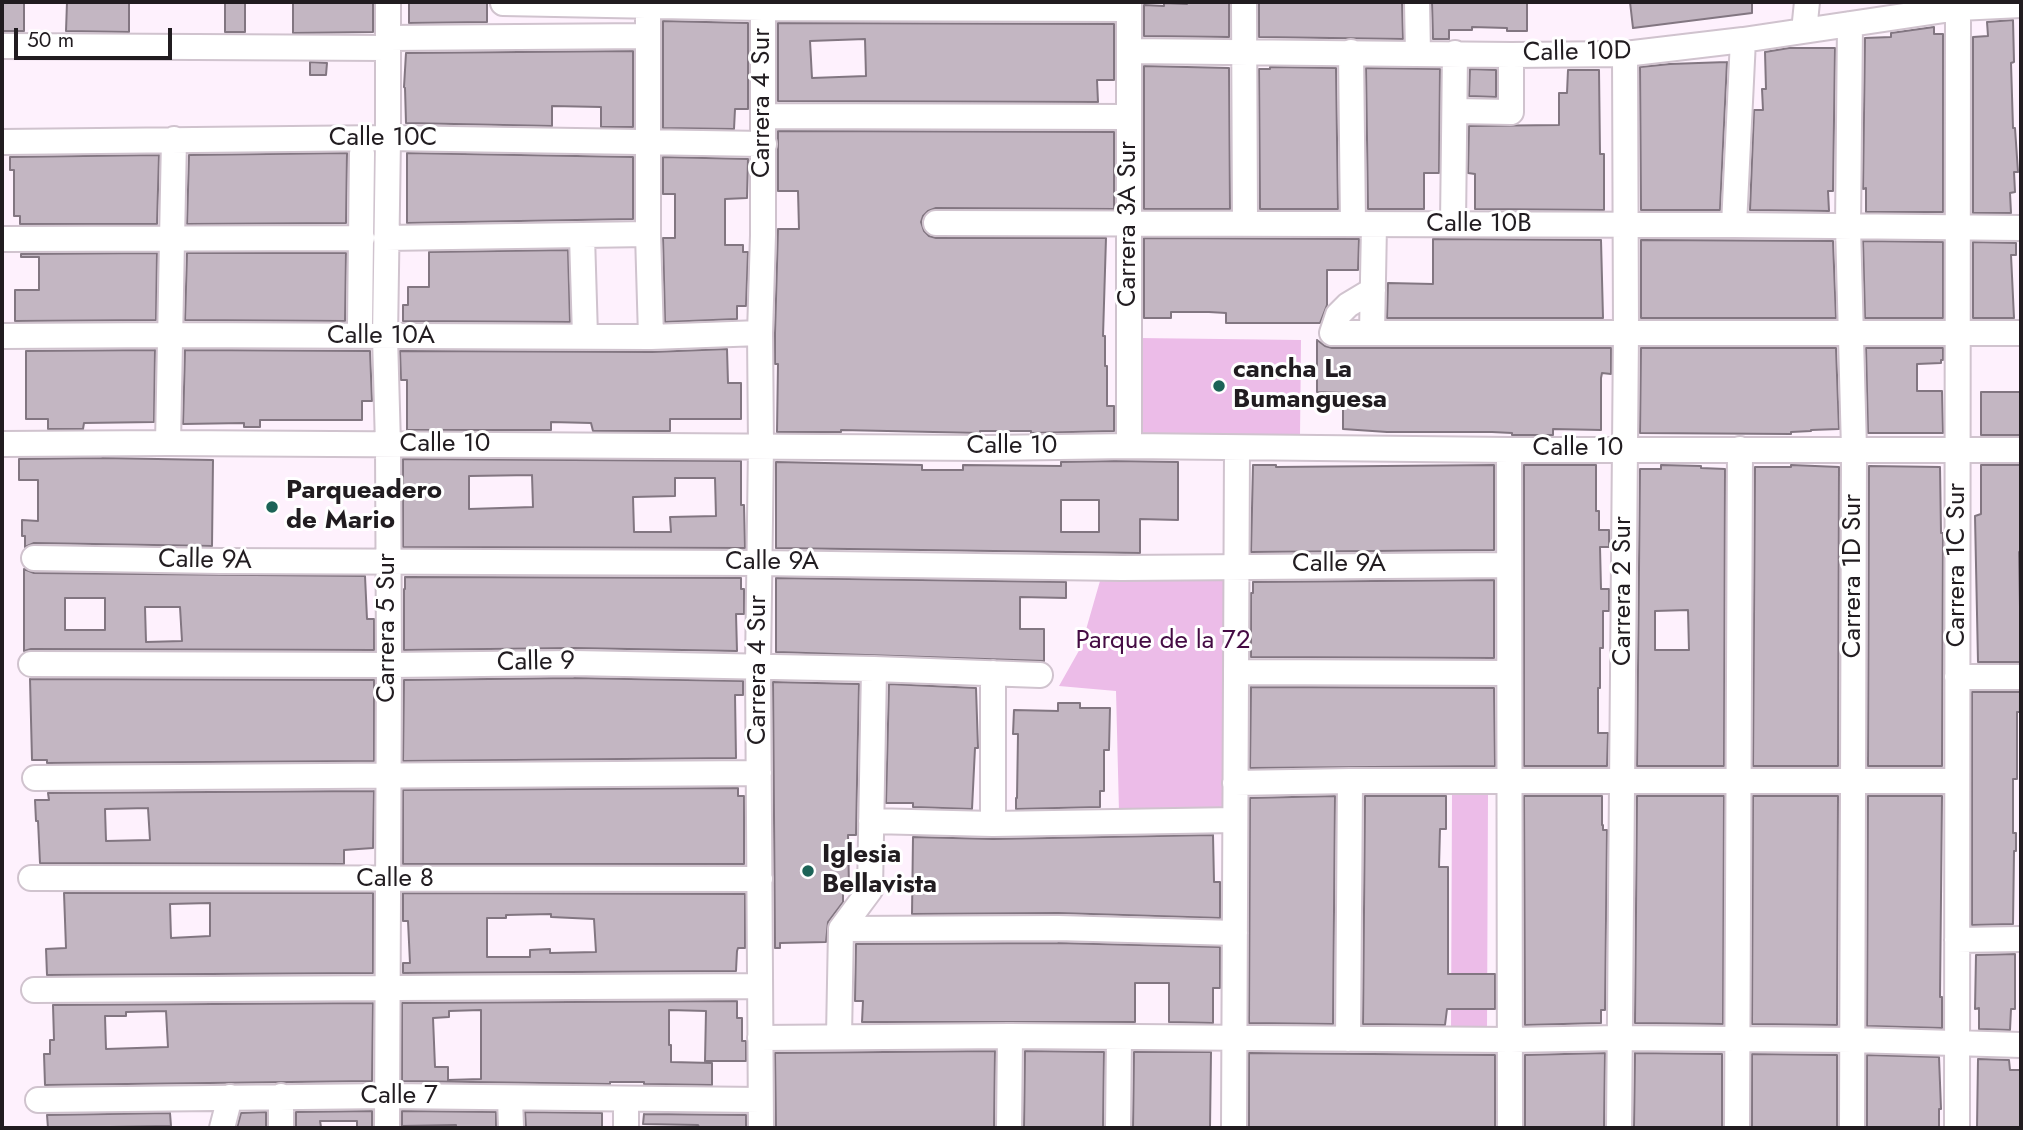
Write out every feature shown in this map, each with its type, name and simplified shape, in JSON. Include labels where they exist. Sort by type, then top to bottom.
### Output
[{"type":"street","name":"Carrera 5 Sur","points":[[360,324],[374,238],[387,212],[388,2]]},
{"type":"street","points":[[503,36],[503,2],[1129,6]]},
{"type":"street","points":[[1244,2],[1245,223]]},
{"type":"street","points":[[1417,2],[1418,53]]},
{"type":"street","points":[[1804,31],[1807,2]]},
{"type":"street","points":[[648,5],[651,337]]},
{"type":"street","name":"Carrera 4 Sur","points":[[761,1128],[758,563],[764,144],[763,5]]},
{"type":"street","name":"Calle 10D","points":[[1130,51],[1626,54],[1804,31],[1958,5],[2021,5]]},
{"type":"street","name":"Carrera 1C Sur","points":[[1957,1128],[1958,5]]},
{"type":"street","name":"Carrera 3A Sur","points":[[1129,6],[1129,446]]},
{"type":"street","name":"Carrera 1D Sur","points":[[1850,24],[1848,227],[1854,449],[1852,1128]]},
{"type":"street","points":[[2,46],[388,43],[503,36],[648,36]]},
{"type":"street","points":[[1734,225],[1743,40]]},
{"type":"street","points":[[1351,52],[1364,224],[1373,290],[1372,333]]},
{"type":"street","points":[[1453,224],[1455,53]]},
{"type":"street","points":[[1455,111],[1511,112],[1511,54]]},
{"type":"street","name":"Carrera 2 Sur","points":[[1619,1128],[1626,54]]},
{"type":"street","points":[[764,116],[1129,117]]},
{"type":"street","name":"Calle 10C","points":[[2,142],[388,138],[764,144]]},
{"type":"street","points":[[167,443],[174,139]]},
{"type":"street","name":"Carrera 5 Sur","points":[[362,154],[362,211],[374,238],[385,337],[388,445],[387,1128]]},
{"type":"street","points":[[362,211],[387,212]]},
{"type":"street","name":"Calle 10B","points":[[936,223],[2021,228]]},
{"type":"street","points":[[2,239],[648,234]]},
{"type":"street","points":[[582,236],[585,337]]},
{"type":"street","points":[[1373,290],[1348,305],[1338,315],[1332,333],[2021,333]]},
{"type":"street","name":"Calle 10A","points":[[2,336],[651,337],[760,333]]},
{"type":"street","name":"Calle 10","points":[[2,444],[2021,450]]},
{"type":"street","points":[[1234,1128],[1237,448]]},
{"type":"street","points":[[1737,1128],[1741,449]]},
{"type":"street","points":[[1509,450],[1510,1128]]},
{"type":"street","name":"Calle 9A","points":[[34,558],[1094,567],[1509,565]]},
{"type":"street","name":"Calle 9","points":[[31,664],[574,663],[1040,675]]},
{"type":"street","points":[[839,1036],[841,929],[870,890],[874,669]]},
{"type":"street","points":[[1236,672],[1509,673]]},
{"type":"street","points":[[993,673],[993,824]]},
{"type":"street","points":[[1957,677],[2021,677]]},
{"type":"street","points":[[35,778],[760,773]]},
{"type":"street","points":[[1235,783],[1854,779],[1957,781]]},
{"type":"street","points":[[1348,1039],[1350,781]]},
{"type":"street","points":[[871,821],[993,824],[1235,820]]},
{"type":"street","name":"Calle 8","points":[[30,878],[760,879]]},
{"type":"street","points":[[841,929],[1058,928],[1235,933]]},
{"type":"street","points":[[1957,940],[2021,939]]},
{"type":"street","points":[[34,990],[760,986]]},
{"type":"street","points":[[1009,1128],[1010,1037]]},
{"type":"street","points":[[760,1038],[1619,1038],[2021,1045]]},
{"type":"street","points":[[1118,1128],[1119,1038]]},
{"type":"street","points":[[281,1096],[281,1128]]},
{"type":"street","name":"Calle 7","points":[[38,1100],[388,1096],[760,1100]]},
{"type":"street","points":[[222,1128],[230,1097]]},
{"type":"street","points":[[510,1098],[511,1128]]},
{"type":"street","points":[[626,1100],[626,1128]]},
{"type":"green space","name":"cancha La Bumanguesa","points":[[1139,338],[1301,340],[1300,436],[1138,433]]},
{"type":"green space","name":"Parque de la 72","points":[[1102,574],[1230,576],[1232,811],[1119,812],[1116,691],[1059,686],[1081,647]]},
{"type":"green space","points":[[1452,794],[1488,795],[1487,1031],[1451,1031]]},
{"type":"building","points":[[2,2],[24,2],[24,31],[2,31]]},
{"type":"building","points":[[67,2],[129,3],[129,32],[66,31]]},
{"type":"building","points":[[225,2],[245,2],[245,32],[225,32]]},
{"type":"building","points":[[293,2],[373,2],[373,32],[293,33]]},
{"type":"building","points":[[409,2],[487,2],[487,22],[409,23]]},
{"type":"building","points":[[1229,2],[1229,37],[1144,36],[1144,5],[1164,6],[1164,3]]},
{"type":"building","points":[[1259,2],[1402,2],[1403,39],[1259,37]]},
{"type":"building","points":[[1432,2],[1527,2],[1527,31],[1472,27],[1472,30],[1449,30],[1449,39],[1433,39]]},
{"type":"building","points":[[1630,2],[1752,2],[1752,13],[1633,28]]},
{"type":"building","points":[[2013,20],[2013,128],[2018,172],[2014,172],[2015,192],[2010,193],[2011,213],[1973,213],[1973,37],[1988,36],[1987,22]]},
{"type":"building","points":[[663,21],[748,23],[748,109],[735,109],[734,129],[663,128]]},
{"type":"building","points":[[778,23],[1114,24],[1114,80],[1097,80],[1098,102],[778,101]],"holes":[[[865,39],[866,76],[812,78],[810,41]]]},
{"type":"building","points":[[1934,27],[1934,34],[1943,34],[1943,212],[1866,212],[1866,188],[1863,189],[1865,38],[1891,37],[1891,33]]},
{"type":"building","points":[[1789,48],[1835,48],[1833,191],[1828,191],[1829,211],[1750,210],[1754,110],[1763,110],[1762,89],[1766,89],[1765,52]]},
{"type":"building","points":[[633,51],[633,127],[601,127],[601,107],[552,106],[552,126],[406,123],[406,53]]},
{"type":"building","points":[[310,62],[327,63],[326,75],[310,75]]},
{"type":"building","points":[[1727,62],[1720,210],[1641,210],[1640,67]]},
{"type":"building","points":[[1144,66],[1229,68],[1230,209],[1144,209]]},
{"type":"building","points":[[1336,68],[1338,209],[1260,209],[1259,69]]},
{"type":"building","points":[[1366,68],[1440,69],[1439,173],[1424,173],[1424,209],[1368,209]]},
{"type":"building","points":[[1470,69],[1496,70],[1496,97],[1469,96]]},
{"type":"building","points":[[1568,70],[1599,70],[1604,210],[1475,209],[1475,174],[1468,173],[1469,126],[1559,125],[1559,93],[1567,93]]},
{"type":"building","points":[[778,131],[1114,132],[1114,209],[936,208],[928,211],[921,222],[924,231],[936,238],[1106,238],[1103,336],[1107,366],[1107,406],[1114,406],[1114,431],[777,432],[778,364],[775,364],[775,333],[778,229],[799,229],[798,191],[778,191]]},
{"type":"building","points":[[347,153],[346,223],[187,224],[189,155]]},
{"type":"building","points":[[407,153],[633,157],[633,219],[407,223]]},
{"type":"building","points":[[159,155],[157,224],[20,224],[20,216],[14,216],[14,170],[10,170],[10,157]]},
{"type":"building","points":[[663,157],[748,159],[747,198],[725,199],[725,245],[743,245],[743,252],[748,252],[746,306],[737,306],[737,319],[665,322],[663,238],[675,238],[675,194],[663,194]]},
{"type":"building","points":[[1144,238],[1359,239],[1358,270],[1327,270],[1327,305],[1320,323],[1226,323],[1226,313],[1209,312],[1171,312],[1171,318],[1144,318]]},
{"type":"building","points":[[1433,239],[1601,240],[1603,318],[1387,318],[1388,283],[1433,284]]},
{"type":"building","points":[[1641,240],[1833,241],[1836,318],[1641,318]]},
{"type":"building","points":[[1863,241],[1943,242],[1943,318],[1865,318]]},
{"type":"building","points":[[1973,242],[2016,243],[2016,255],[2011,255],[2014,318],[1973,318]]},
{"type":"building","points":[[568,250],[570,322],[403,321],[403,305],[408,305],[408,287],[429,287],[429,252]]},
{"type":"building","points":[[157,253],[156,320],[15,321],[15,290],[39,290],[39,257],[21,257],[21,254]]},
{"type":"building","points":[[187,253],[346,253],[345,321],[185,320]]},
{"type":"building","points":[[1317,340],[1332,348],[1611,348],[1611,374],[1602,373],[1601,378],[1601,430],[1553,429],[1553,435],[1512,435],[1492,432],[1387,432],[1343,429],[1343,393],[1317,392]]},
{"type":"building","points":[[1641,348],[1836,348],[1839,429],[1791,434],[1640,433]]},
{"type":"building","points":[[1866,348],[1943,348],[1941,363],[1917,364],[1917,391],[1942,391],[1943,433],[1868,433]]},
{"type":"building","points":[[727,349],[728,383],[741,383],[741,419],[670,419],[670,431],[593,431],[591,423],[551,422],[551,430],[407,430],[407,380],[401,380],[400,351],[652,352]]},
{"type":"building","points":[[155,350],[154,422],[84,423],[83,429],[48,429],[48,419],[26,419],[26,351]]},
{"type":"building","points":[[185,350],[370,351],[372,401],[362,401],[362,420],[260,420],[260,427],[244,427],[244,423],[183,424]]},
{"type":"building","points":[[1981,392],[2021,392],[2021,435],[1981,435]]},
{"type":"building","points":[[19,459],[213,460],[212,546],[34,543],[25,547],[22,520],[38,521],[38,480],[19,480]]},
{"type":"building","points":[[403,459],[741,461],[745,548],[403,547]],"holes":[[[532,475],[533,507],[469,509],[469,476]],[[675,478],[715,478],[716,516],[670,517],[671,532],[634,532],[633,497],[675,496]]]},
{"type":"building","points":[[776,462],[922,465],[922,470],[963,470],[963,465],[1061,466],[1061,462],[1178,462],[1178,520],[1140,519],[1140,553],[776,548]],"holes":[[[1061,500],[1099,500],[1099,532],[1061,532]]]},
{"type":"building","points":[[1253,465],[1494,465],[1494,550],[1251,552]]},
{"type":"building","points":[[1524,465],[1596,465],[1596,511],[1599,511],[1599,530],[1609,530],[1609,547],[1600,547],[1601,589],[1609,589],[1609,611],[1603,611],[1603,648],[1600,648],[1598,688],[1598,733],[1608,733],[1607,766],[1524,766]]},
{"type":"building","points":[[1661,465],[1725,469],[1724,766],[1637,766],[1640,469],[1661,469]],"holes":[[[1688,610],[1689,650],[1655,650],[1655,611]]]},
{"type":"building","points":[[1981,465],[2021,465],[2021,662],[1978,662],[1975,516],[1981,514]]},
{"type":"building","points":[[1869,466],[1940,467],[1943,533],[1942,766],[1868,766]]},
{"type":"building","points":[[1755,467],[1839,467],[1838,766],[1753,766]]},
{"type":"building","points":[[24,569],[34,573],[365,576],[367,619],[374,619],[374,650],[24,651]],"holes":[[[65,598],[105,598],[105,630],[65,630]],[[145,607],[180,607],[182,641],[146,642]]]},
{"type":"building","points":[[405,577],[741,578],[744,614],[736,614],[737,651],[574,648],[404,650]]},
{"type":"building","points":[[776,578],[1066,582],[1066,598],[1020,597],[1020,629],[1044,629],[1044,661],[776,652]]},
{"type":"building","points":[[1494,580],[1494,658],[1251,657],[1253,582]]},
{"type":"building","points":[[574,678],[743,681],[743,695],[735,695],[736,758],[403,761],[404,680]]},
{"type":"building","points":[[30,679],[374,680],[374,761],[47,763],[47,760],[32,760]]},
{"type":"building","points":[[773,682],[859,684],[856,835],[848,835],[849,888],[843,888],[843,902],[828,922],[826,942],[780,943],[780,948],[775,948]]},
{"type":"building","points":[[889,684],[976,688],[978,748],[975,748],[972,809],[913,807],[913,803],[886,803]]},
{"type":"building","points":[[1251,687],[1494,688],[1495,766],[1250,768]]},
{"type":"building","points":[[1972,692],[2021,692],[2021,712],[2017,712],[2017,779],[2013,779],[2013,833],[2016,833],[2016,851],[2013,924],[1972,925]]},
{"type":"building","points":[[1058,703],[1080,703],[1080,708],[1110,708],[1109,750],[1104,750],[1104,791],[1100,791],[1100,807],[1016,809],[1018,734],[1013,734],[1014,710],[1058,711]]},
{"type":"building","points":[[738,788],[738,796],[744,796],[744,864],[403,864],[403,790]]},
{"type":"building","points":[[374,791],[373,848],[344,850],[344,864],[40,863],[35,800],[49,800],[48,793]],"holes":[[[148,808],[150,840],[106,841],[105,809]]]},
{"type":"building","points":[[1335,796],[1333,1024],[1249,1023],[1250,798]]},
{"type":"building","points":[[1365,796],[1446,796],[1446,829],[1440,829],[1439,867],[1448,867],[1448,974],[1495,974],[1495,1009],[1447,1009],[1445,1025],[1363,1024]]},
{"type":"building","points":[[1524,796],[1602,796],[1602,825],[1603,830],[1607,830],[1605,1010],[1601,1010],[1601,1023],[1525,1025]]},
{"type":"building","points":[[1637,796],[1724,796],[1723,1024],[1635,1023]]},
{"type":"building","points":[[1753,796],[1838,796],[1837,1025],[1752,1024]]},
{"type":"building","points":[[1868,796],[1942,796],[1942,1028],[1867,1026]]},
{"type":"building","points":[[1213,835],[1214,882],[1220,882],[1220,918],[1058,913],[912,914],[913,837],[993,839]]},
{"type":"building","points":[[64,893],[373,893],[373,973],[47,975],[46,949],[66,948]],"holes":[[[210,903],[210,936],[171,938],[170,904]]]},
{"type":"building","points":[[403,893],[745,894],[745,948],[738,948],[736,971],[403,973],[403,963],[410,963],[408,921],[403,921]],"holes":[[[551,914],[551,917],[594,919],[596,952],[550,953],[550,949],[530,950],[530,957],[487,957],[487,918]]]},
{"type":"building","points":[[1058,943],[1220,947],[1220,988],[1213,988],[1213,1023],[1169,1022],[1169,983],[1135,983],[1135,1022],[862,1022],[863,1001],[855,1001],[856,944]]},
{"type":"building","points":[[2015,954],[2015,1009],[2011,1009],[2010,1030],[1979,1029],[1979,1008],[1975,1009],[1976,955]]},
{"type":"building","points":[[737,1001],[737,1018],[742,1018],[742,1041],[746,1041],[746,1061],[705,1061],[706,1011],[669,1010],[671,1062],[712,1063],[712,1085],[644,1082],[610,1084],[402,1081],[402,1003]],"holes":[[[481,1010],[481,1079],[448,1080],[448,1067],[435,1067],[433,1018],[449,1017],[449,1011]]]},
{"type":"building","points":[[373,1003],[372,1081],[45,1085],[44,1054],[50,1054],[50,1040],[54,1040],[53,1005]],"holes":[[[166,1011],[168,1047],[106,1049],[105,1016],[126,1016],[126,1012]]]},
{"type":"building","points":[[995,1051],[994,1128],[776,1128],[775,1053]]},
{"type":"building","points":[[1025,1051],[1104,1052],[1103,1128],[1024,1128]]},
{"type":"building","points":[[1134,1052],[1211,1052],[1210,1128],[1133,1128]]},
{"type":"building","points":[[1249,1053],[1495,1055],[1495,1128],[1249,1128]]},
{"type":"building","points":[[1605,1053],[1604,1127],[1525,1128],[1525,1055]]},
{"type":"building","points":[[1635,1053],[1722,1054],[1722,1128],[1634,1127]]},
{"type":"building","points":[[1752,1054],[1837,1055],[1837,1127],[1752,1127]]},
{"type":"building","points":[[1867,1055],[1939,1057],[1939,1128],[1867,1128]]},
{"type":"building","points":[[1978,1059],[2009,1060],[2010,1070],[2021,1070],[2021,1128],[1977,1128]]},
{"type":"building","points":[[372,1111],[372,1128],[357,1128],[357,1121],[320,1121],[321,1127],[296,1127],[296,1112]]},
{"type":"building","points":[[402,1111],[496,1112],[496,1128],[456,1128],[456,1125],[402,1126]]},
{"type":"building","points":[[266,1112],[266,1128],[237,1128],[241,1113]]},
{"type":"building","points":[[525,1112],[602,1113],[602,1128],[526,1128]]},
{"type":"building","points":[[170,1113],[171,1126],[48,1128],[47,1115]]},
{"type":"building","points":[[644,1114],[746,1115],[746,1127],[643,1124]]},
{"type":"place","name":"cancha La Bumanguesa","points":[[1219,386]]},
{"type":"place","name":"Parqueadero de Mario","points":[[272,507]]},
{"type":"place","name":"Iglesia Bellavista","points":[[808,871]]}]
